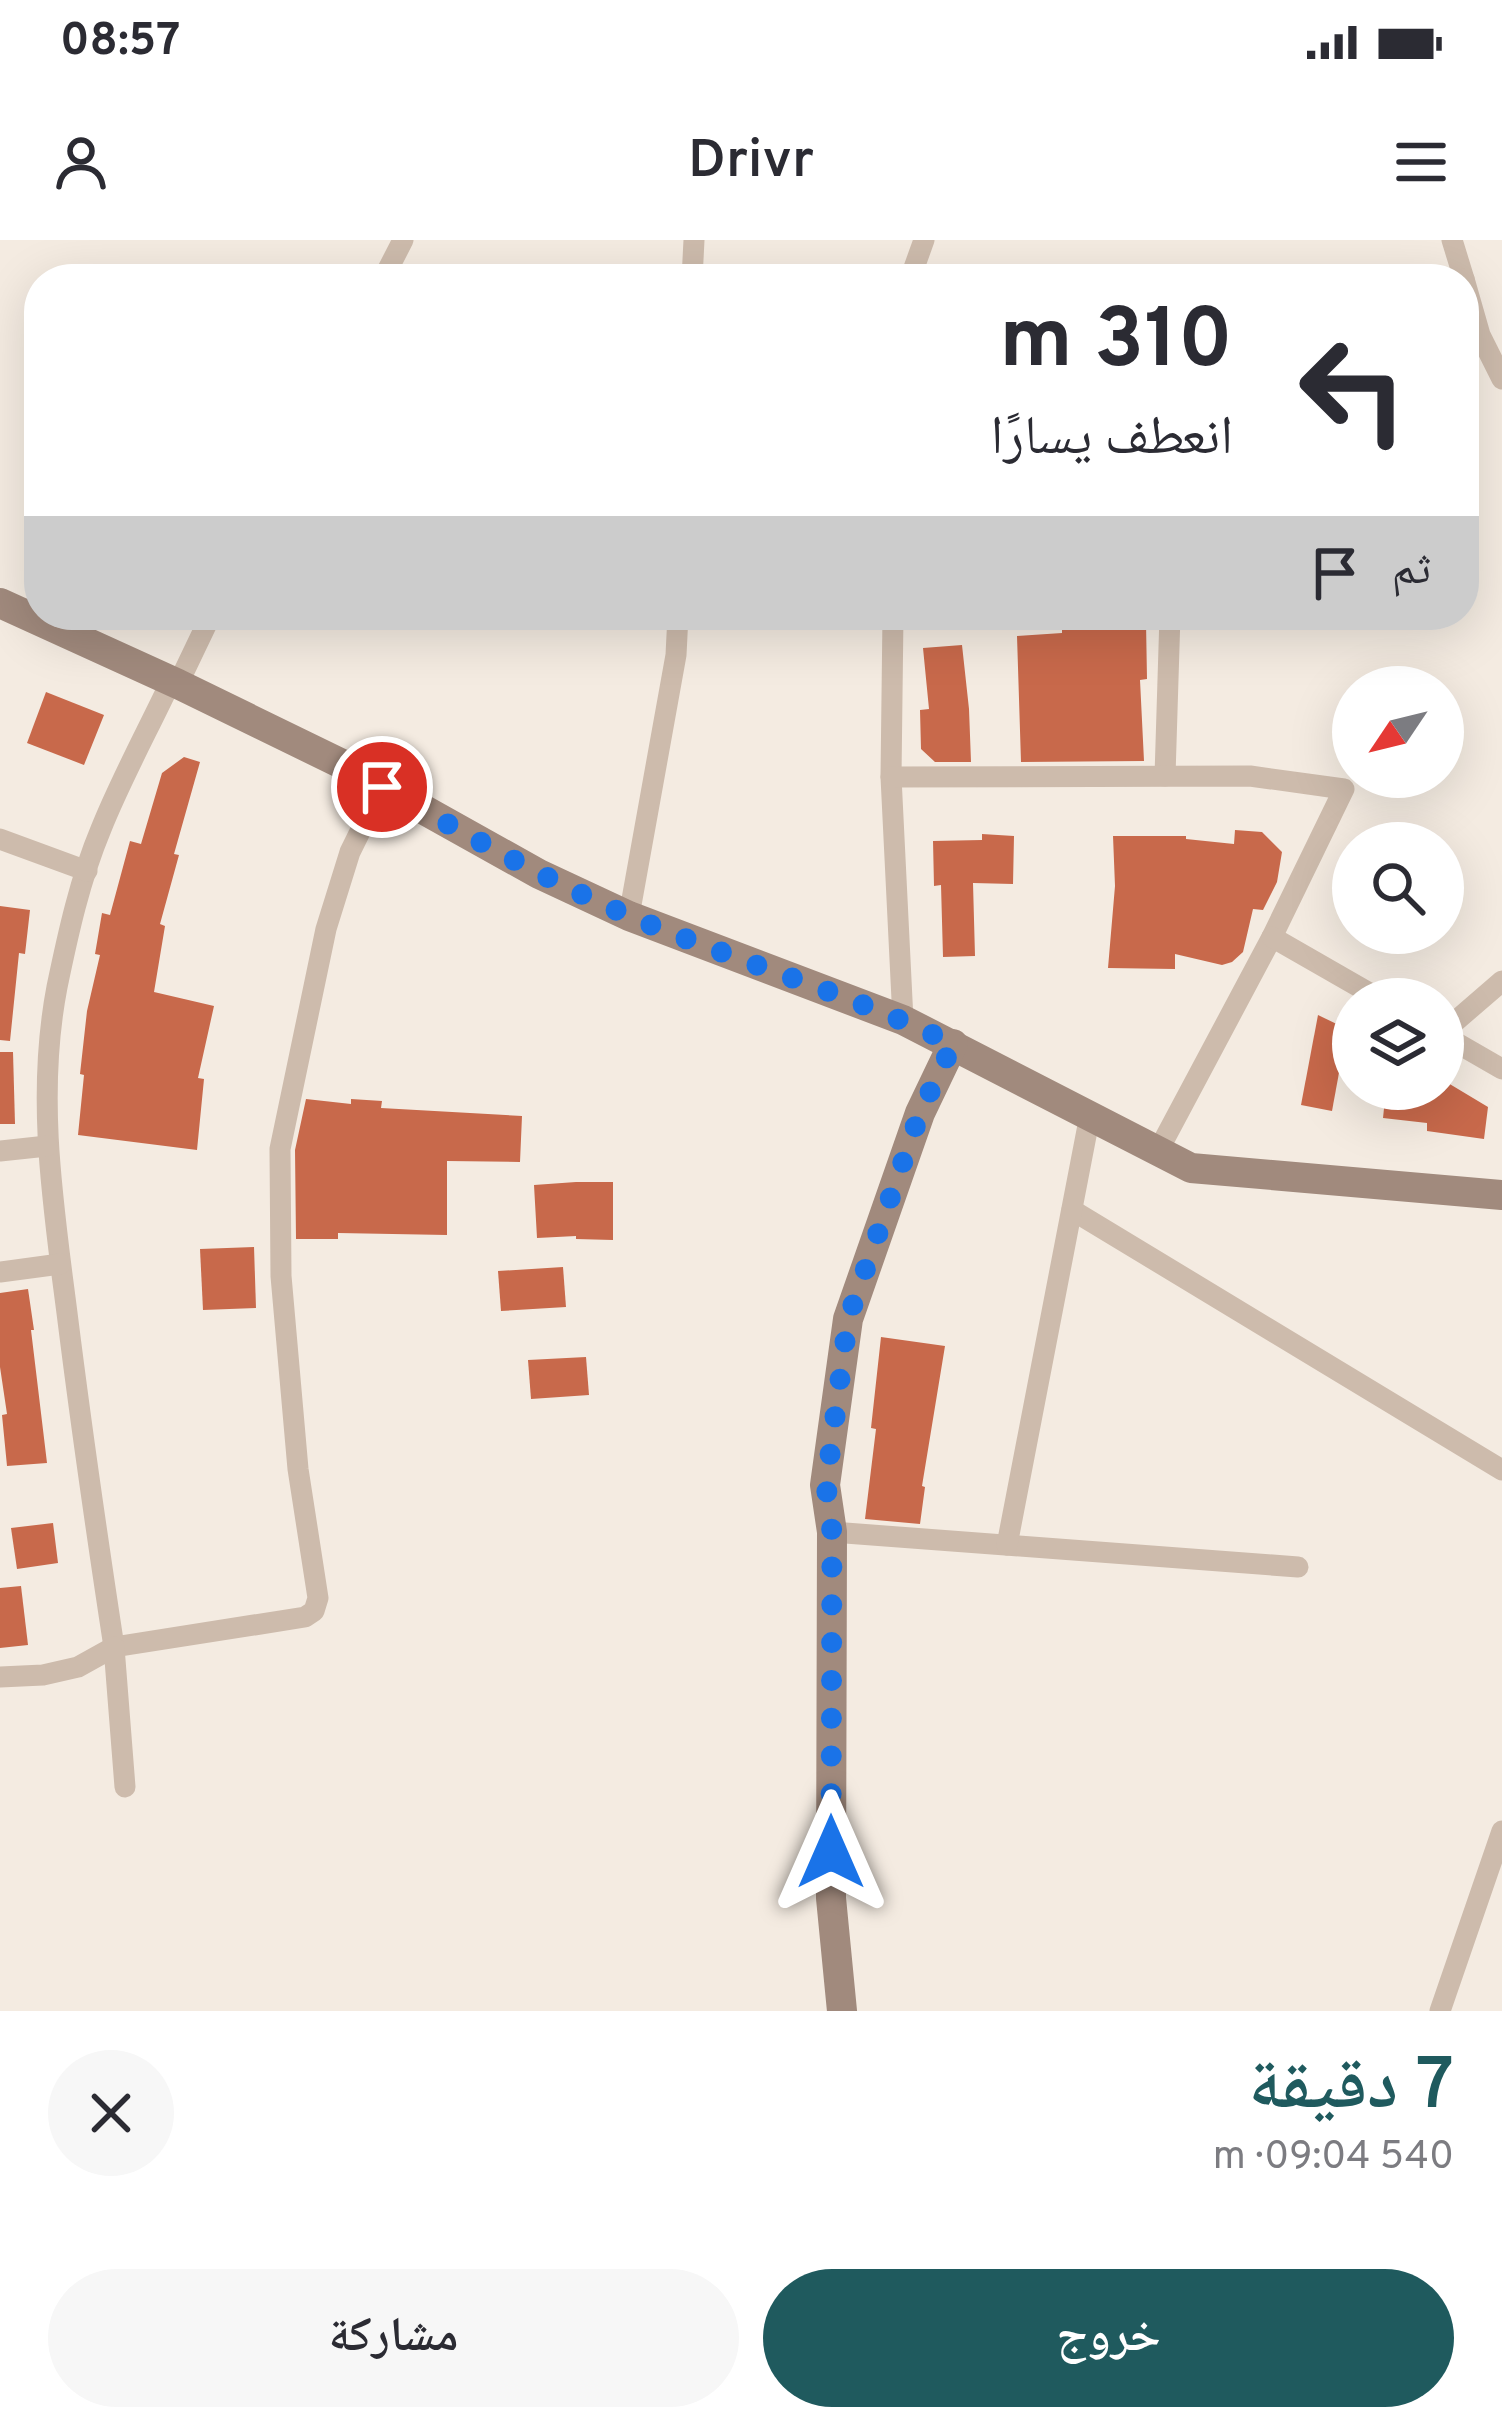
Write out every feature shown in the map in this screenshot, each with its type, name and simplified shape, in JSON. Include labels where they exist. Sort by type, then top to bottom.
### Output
[{"type":"street","points":[[1479,332],[1502,379]]},
{"type":"street","points":[[60,630],[175,682],[382,787],[539,874],[629,916],[903,1020],[1191,1168],[1502,1195]]},
{"type":"street","points":[[125,1787],[114,1647],[47,1146],[48,1062],[56,992],[72,919],[100,830],[203,630]]},
{"type":"street","points":[[629,916],[677,630]]},
{"type":"street","points":[[893,630],[891,777],[903,1020]]},
{"type":"street","points":[[1166,776],[1170,630]]},
{"type":"street","points":[[891,777],[1250,776],[1345,789],[1158,1151]]},
{"type":"street","points":[[0,1677],[43,1675],[78,1667],[114,1647],[305,1617],[314,1611],[318,1598],[298,1469],[280,1276],[280,1149],[326,929],[350,853],[382,787]]},
{"type":"street","points":[[0,839],[87,872]]},
{"type":"street","points":[[1272,937],[1343,978]]},
{"type":"street","points":[[1464,1015],[1502,981]]},
{"type":"street","points":[[842,2011],[831,1898],[832,1532],[826,1485],[848,1319],[920,1113],[953,1044]]},
{"type":"street","points":[[1464,1046],[1502,1069]]},
{"type":"street","points":[[1007,1545],[1090,1115]]},
{"type":"street","points":[[0,1151],[47,1146]]},
{"type":"street","points":[[1072,1210],[1502,1470]]},
{"type":"street","points":[[0,1272],[60,1264]]},
{"type":"street","points":[[832,1532],[1298,1567]]},
{"type":"street","points":[[1440,2011],[1502,1831]]},
{"type":"building","points":[[1146,630],[1147,679],[1140,680],[1144,761],[1021,762],[1017,636]]},
{"type":"building","points":[[962,645],[971,762],[935,762],[921,749],[920,710],[929,709],[923,648]]},
{"type":"building","points":[[46,692],[104,715],[84,765],[27,743]]},
{"type":"building","points":[[184,757],[200,762],[160,924],[165,926],[154,992],[214,1006],[198,1078],[204,1079],[197,1150],[78,1135],[84,1075],[80,1074],[100,955],[95,954],[102,913],[110,915],[130,841],[141,844],[162,773]]},
{"type":"building","points":[[1235,830],[1262,832],[1282,852],[1277,882],[1263,910],[1253,909],[1243,952],[1222,965],[1175,954],[1175,969],[1108,968],[1115,886],[1113,836],[1186,836],[1234,844]]},
{"type":"building","points":[[982,834],[1014,836],[1013,884],[973,883],[975,956],[943,957],[941,885],[934,886],[933,841],[982,840]]},
{"type":"building","points":[[0,906],[30,910],[25,954],[19,953],[10,1041],[0,1040]]},
{"type":"building","points":[[1318,1015],[1332,1022],[1332,1111],[1301,1105]]},
{"type":"building","points":[[0,1052],[13,1052],[15,1124],[0,1124]]},
{"type":"building","points":[[1464,1093],[1488,1107],[1484,1139],[1427,1131],[1427,1123],[1383,1118],[1384,1110],[1464,1110]]},
{"type":"building","points":[[306,1099],[351,1104],[351,1099],[382,1101],[381,1108],[522,1116],[520,1162],[447,1161],[447,1235],[338,1233],[338,1239],[296,1239],[295,1150]]},
{"type":"building","points":[[613,1182],[613,1240],[537,1238],[534,1185]]},
{"type":"building","points":[[254,1247],[256,1308],[203,1310],[200,1249]]},
{"type":"building","points":[[563,1267],[566,1307],[501,1311],[498,1271]]},
{"type":"building","points":[[28,1289],[47,1463],[7,1466],[0,1293]]},
{"type":"building","points":[[881,1337],[945,1346],[920,1524],[865,1519]]},
{"type":"building","points":[[586,1357],[589,1395],[531,1399],[528,1360]]},
{"type":"building","points":[[53,1523],[58,1563],[17,1569],[11,1528]]},
{"type":"building","points":[[21,1586],[28,1645],[0,1648],[0,1588]]},
{"type":"route","points":[[382,787],[539,874],[629,916],[903,1020],[953,1044],[920,1113],[848,1319],[826,1485],[832,1532],[831,1852]]}]
